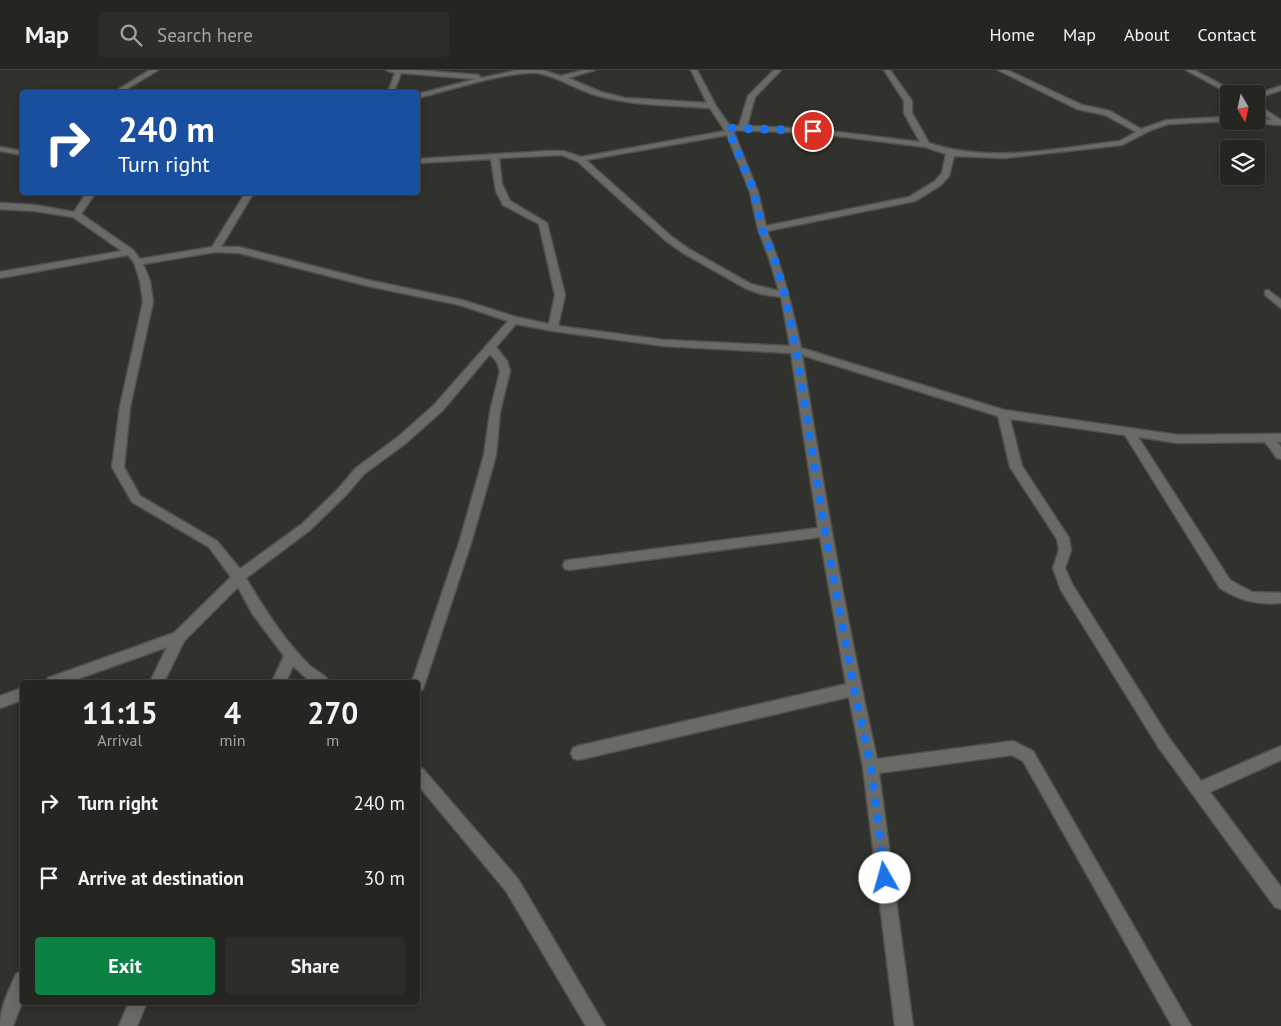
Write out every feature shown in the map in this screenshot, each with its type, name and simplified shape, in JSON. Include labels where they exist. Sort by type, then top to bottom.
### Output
[{"type":"street","points":[[121,90],[156,70]]},
{"type":"street","points":[[389,70],[488,78]]},
{"type":"street","points":[[561,78],[592,70]]},
{"type":"street","points":[[694,70],[712,106],[729,130],[754,192],[762,229],[774,258],[785,295],[796,350],[825,532],[854,689],[871,767],[904,1026]]},
{"type":"street","points":[[743,127],[752,96],[778,70]]},
{"type":"street","points":[[887,70],[908,101],[908,113],[926,146]]},
{"type":"street","points":[[1003,70],[1080,106],[1107,113],[1141,132]]},
{"type":"street","points":[[1189,70],[1220,86]]},
{"type":"street","points":[[392,90],[399,71]]},
{"type":"street","points":[[420,95],[488,78],[538,71],[561,78],[598,94],[625,100],[712,106]]},
{"type":"street","points":[[1265,94],[1281,88]]},
{"type":"street","points":[[1265,112],[1281,123],[1265,122]]},
{"type":"street","points":[[580,159],[743,127],[813,131],[926,146],[950,153],[1004,156],[1122,143],[1141,132],[1167,122],[1220,119]]},
{"type":"street","points":[[0,149],[20,153]]},
{"type":"street","points":[[420,161],[494,155],[563,153],[580,159],[686,251],[748,286],[764,292],[785,295]]},
{"type":"street","points":[[762,229],[912,199],[928,190],[946,174],[950,162],[950,153]]},
{"type":"street","points":[[494,155],[502,197],[510,207],[533,215],[543,223],[560,295],[553,328]]},
{"type":"street","points":[[76,215],[90,195]]},
{"type":"street","points":[[215,249],[248,195]]},
{"type":"street","points":[[0,206],[35,208],[76,215],[134,257],[145,281],[148,302],[125,408],[118,467],[136,499],[213,544],[240,577],[257,609],[291,655],[306,671],[319,680]]},
{"type":"street","points":[[0,275],[134,257],[215,249],[239,250],[368,283],[462,303],[514,320],[553,328],[664,343],[796,350],[1004,414],[1178,439],[1281,438]]},
{"type":"street","points":[[1268,293],[1281,305]]},
{"type":"street","points":[[158,680],[179,638],[240,577],[306,527],[342,492],[360,471],[402,440],[438,408],[514,320]]},
{"type":"street","points":[[420,680],[466,540],[490,455],[495,412],[505,372],[502,361],[490,347]]},
{"type":"street","points":[[1004,414],[1016,467],[1063,538],[1065,550],[1059,568],[1066,586],[1164,744],[1281,901]]},
{"type":"street","points":[[1128,432],[1225,584],[1239,594],[1260,600],[1281,598]]},
{"type":"street","points":[[1269,439],[1281,455]]},
{"type":"street","points":[[569,565],[825,532]]},
{"type":"street","points":[[59,680],[179,638]]},
{"type":"street","points":[[280,680],[291,655]]},
{"type":"street","points":[[578,753],[854,689]]},
{"type":"street","points":[[0,702],[20,695]]},
{"type":"street","points":[[871,767],[1013,748],[1028,756],[1182,1026]]},
{"type":"street","points":[[1197,790],[1281,753]]},
{"type":"street","points":[[420,776],[512,885],[596,1026]]},
{"type":"street","points":[[4,1026],[20,985]]},
{"type":"street","points":[[128,1026],[137,1005]]},
{"type":"route","points":[[813,131],[743,127],[728,128],[754,192],[762,229],[774,258],[785,295],[796,350],[825,532],[854,689],[871,767],[885,878]]}]
